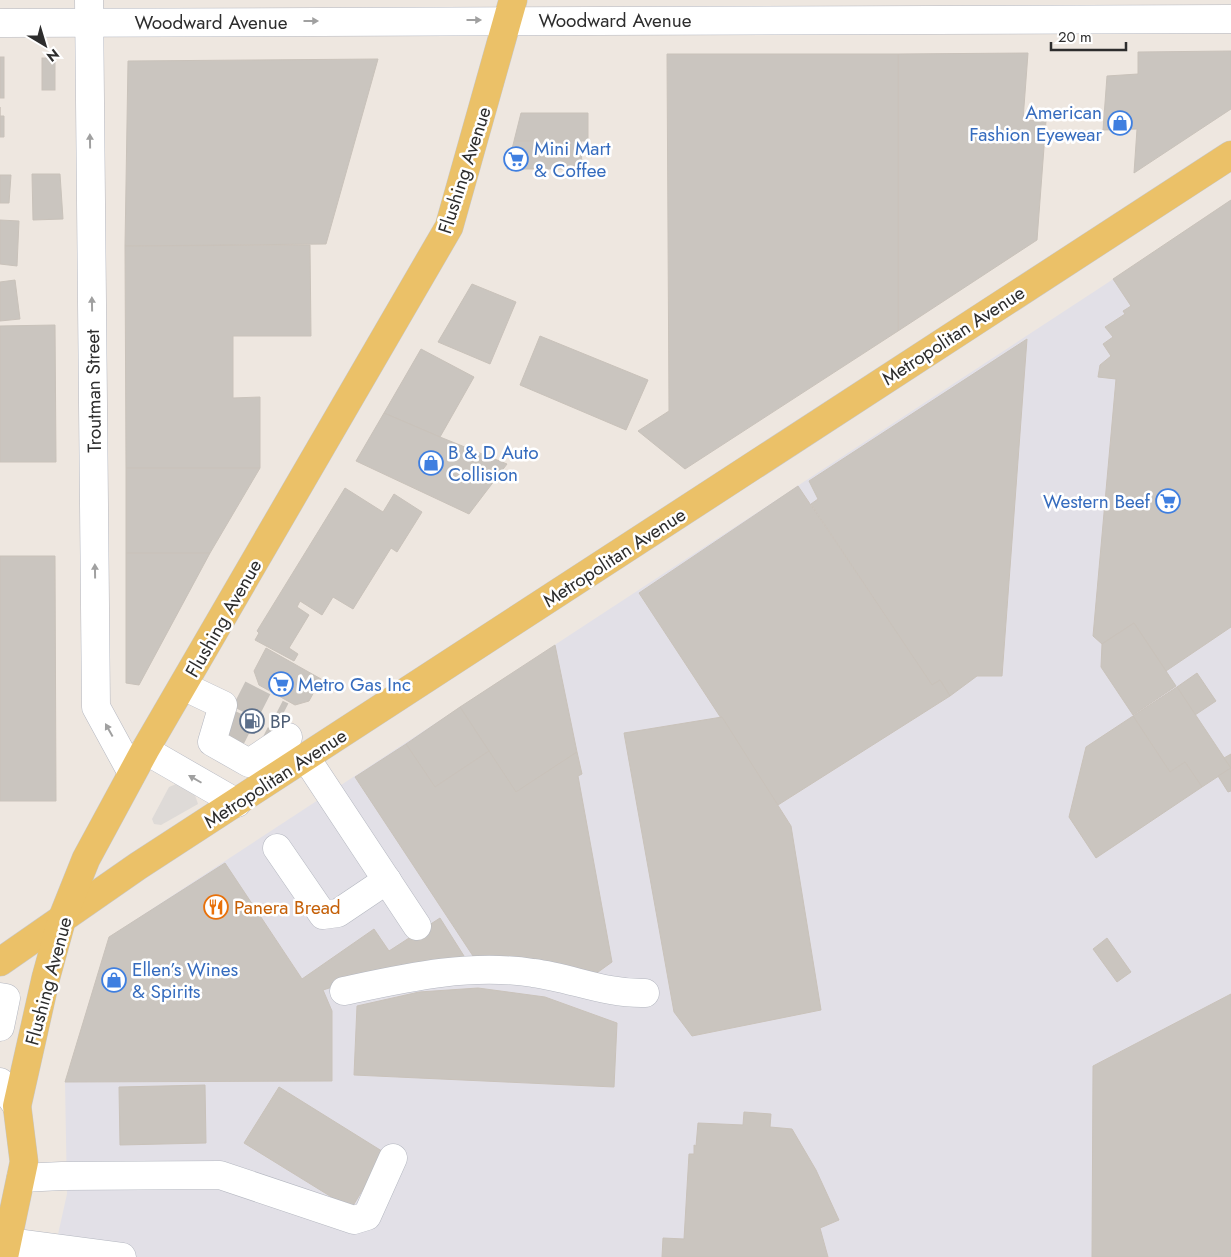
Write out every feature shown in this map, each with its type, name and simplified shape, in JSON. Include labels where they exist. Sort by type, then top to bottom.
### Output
[{"type":"main road","name":"Flushing Avenue","points":[[6,1249],[24,1162],[17,1106],[46,977],[62,919],[86,859],[139,762],[449,227],[510,10]]},
{"type":"main road","name":"Metropolitan Avenue","points":[[0,962],[138,866],[1231,155]]},
{"type":"street","name":"Woodward Avenue","points":[[0,23],[89,11],[1018,9],[1231,19]]},
{"type":"street","name":"Troutman Street","points":[[89,11],[96,708],[139,762]]},
{"type":"street","points":[[183,686],[229,707],[212,742],[249,763],[278,732],[310,755],[417,926]]},
{"type":"street","points":[[139,762],[237,803]]},
{"type":"street","points":[[277,848],[323,915],[338,913],[387,880]]},
{"type":"street","points":[[344,992],[407,978],[477,970],[533,973],[608,991],[645,993]]},
{"type":"street","points":[[0,997],[6,998],[0,1027]]},
{"type":"street","points":[[0,1082],[17,1106]]},
{"type":"street","points":[[21,1178],[220,1175],[354,1220],[367,1216],[393,1158]]},
{"type":"street","points":[[6,1249],[122,1257]]},
{"type":"shaded area","points":[[1231,202],[1231,1257],[53,1257],[67,1194],[65,1082],[109,937]]},
{"type":"shaded area","points":[[176,784],[195,795],[198,804],[161,825],[154,824],[152,819],[169,787]]},
{"type":"building","points":[[1231,51],[1231,109],[1134,173],[1137,129],[1103,130],[1107,76],[1138,74],[1138,52]]},
{"type":"building","points":[[1028,53],[1023,120],[1046,121],[1037,240],[898,331],[898,54]]},
{"type":"building","points":[[667,54],[898,54],[898,331],[685,469],[638,431],[669,411]]},
{"type":"building","points":[[0,57],[4,57],[4,98],[0,98]]},
{"type":"building","points":[[42,58],[55,58],[55,90],[42,90]]},
{"type":"building","points":[[378,59],[326,244],[125,246],[128,61]]},
{"type":"building","points":[[521,113],[588,113],[588,141],[514,141]]},
{"type":"building","points":[[0,116],[4,116],[4,137],[0,137]]},
{"type":"building","points":[[514,141],[581,141],[582,169],[507,169]]},
{"type":"building","points":[[32,174],[60,174],[63,219],[33,220]]},
{"type":"building","points":[[0,175],[11,175],[9,203],[0,203]]},
{"type":"building","name":"Western Beef","points":[[1231,200],[1231,627],[1166,671],[1134,623],[1102,644],[1093,636],[1116,379],[1098,377],[1100,365],[1111,356],[1103,344],[1113,337],[1105,327],[1125,314],[1123,311],[1131,306],[1113,279]]},
{"type":"building","points":[[0,220],[19,221],[17,266],[0,264]]},
{"type":"building","points":[[310,245],[311,336],[233,336],[233,398],[260,397],[260,468],[126,468],[125,246]]},
{"type":"building","points":[[15,280],[20,319],[0,321],[0,282]]},
{"type":"building","points":[[472,284],[516,302],[490,364],[438,342]]},
{"type":"building","points":[[55,325],[56,462],[0,462],[0,326]]},
{"type":"building","points":[[540,336],[648,380],[626,430],[520,385]]},
{"type":"building","points":[[1027,339],[1002,676],[977,676],[950,696],[940,680],[932,685],[811,504],[818,499],[809,481]]},
{"type":"building","points":[[421,349],[474,377],[440,437],[384,413]]},
{"type":"building","name":"B & D Auto Collision","points":[[384,413],[507,464],[469,514],[356,461]]},
{"type":"building","points":[[126,468],[260,468],[210,553],[126,553]]},
{"type":"building","points":[[798,486],[932,685],[940,680],[950,696],[778,805],[639,593]]},
{"type":"building","points":[[345,488],[383,512],[394,494],[422,512],[397,552],[391,548],[353,609],[333,597],[322,615],[300,601],[297,607],[309,615],[289,648],[298,654],[294,661],[255,640],[259,633],[257,631]]},
{"type":"building","points":[[126,553],[210,553],[139,685],[126,683]]},
{"type":"building","points":[[0,556],[55,556],[56,801],[0,801]]},
{"type":"building","points":[[1134,623],[1176,686],[1133,715],[1101,667],[1102,644]]},
{"type":"building","points":[[555,645],[577,752],[516,792],[460,707]]},
{"type":"building","points":[[266,648],[321,679],[309,701],[295,705],[259,685],[254,671]]},
{"type":"building","points":[[1197,673],[1216,701],[1195,715],[1177,687]]},
{"type":"building","points":[[1177,687],[1231,768],[1202,787],[1185,762],[1170,772],[1133,716]]},
{"type":"building","points":[[460,707],[489,751],[435,787],[406,744]]},
{"type":"building","points":[[1133,716],[1170,772],[1185,762],[1202,787],[1096,858],[1069,817],[1086,747]]},
{"type":"building","points":[[722,717],[791,826],[821,1010],[692,1036],[674,1012],[624,733]]},
{"type":"building","points":[[406,744],[435,787],[489,751],[516,792],[577,752],[582,774],[578,776],[612,962],[594,975],[473,956],[355,777]]},
{"type":"building","points":[[1231,754],[1231,768],[1224,758]]},
{"type":"building","points":[[1231,768],[1231,791],[1228,792],[1218,776]]},
{"type":"building","points":[[225,863],[302,979],[374,929],[389,951],[440,918],[464,956],[455,962],[383,971],[323,990],[332,1011],[332,1081],[65,1082],[109,937]]},
{"type":"building","points":[[1107,938],[1131,972],[1117,982],[1093,949]]},
{"type":"building","points":[[478,988],[545,997],[617,1023],[614,1087],[354,1075],[357,1006],[419,992]]},
{"type":"building","points":[[1231,994],[1231,1257],[1092,1257],[1093,1066]]},
{"type":"building","points":[[205,1085],[206,1143],[120,1145],[119,1087]]},
{"type":"building","points":[[279,1087],[385,1153],[351,1209],[244,1143]]},
{"type":"building","points":[[744,1112],[771,1114],[770,1127],[792,1129],[816,1170],[839,1220],[820,1228],[828,1257],[662,1257],[663,1238],[684,1239],[689,1154],[694,1154],[698,1123],[743,1125]]},
{"type":"tunnel","points":[[239,694],[282,716]]},
{"type":"tunnel","points":[[224,721],[266,742]]},
{"type":"place","name":"American Fashion Eyewear","points":[[1120,123]]},
{"type":"place","name":"Mini Mart & Coffee","points":[[516,159]]},
{"type":"place","name":"B & D Auto Collision","points":[[431,463]]},
{"type":"place","name":"Western Beef","points":[[1168,501]]},
{"type":"place","name":"Metro Gas Inc","points":[[281,684]]},
{"type":"place","name":"BP","points":[[252,721]]},
{"type":"place","name":"Panera Bread","points":[[216,907]]},
{"type":"place","name":"Ellen’s Wines & Spirits","points":[[114,980]]}]
